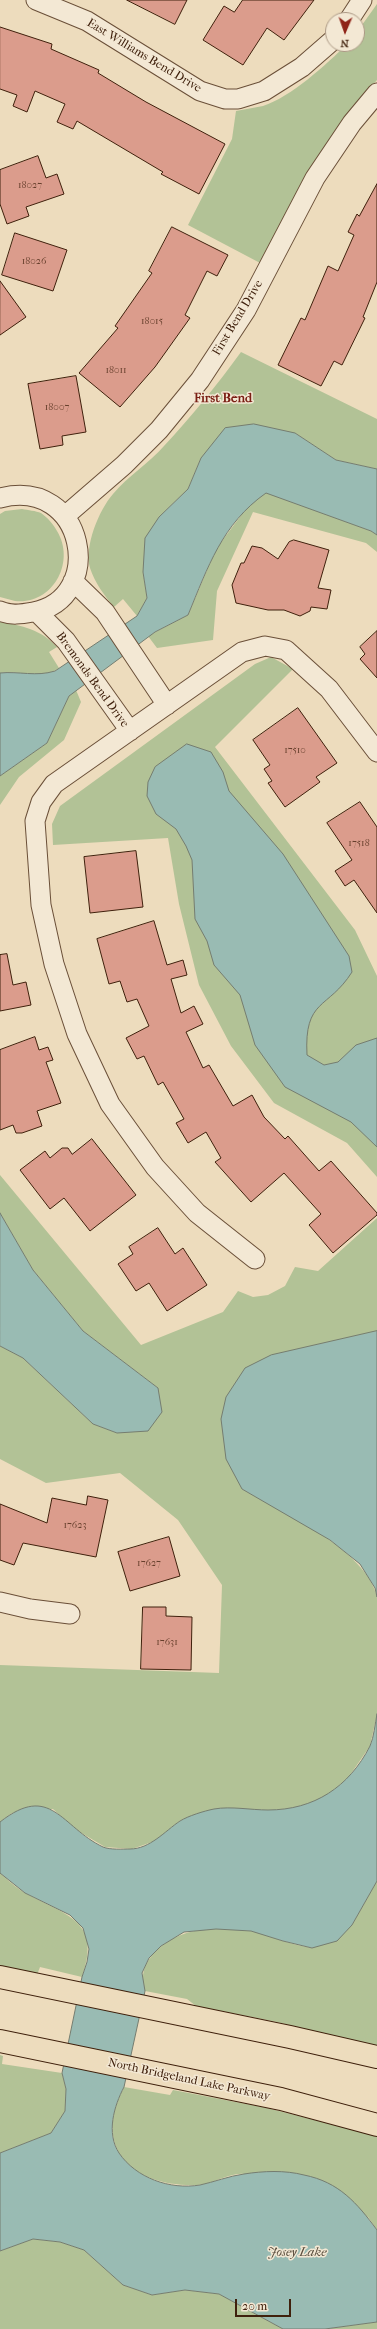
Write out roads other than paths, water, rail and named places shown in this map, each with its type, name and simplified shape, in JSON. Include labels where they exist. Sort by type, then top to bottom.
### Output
[{"type":"main road","points":[[0,1977],[183,2015],[377,2058]]},
{"type":"main road","name":"North Bridgeland Lake Parkway","points":[[9,2043],[281,2099],[377,2125]]},
{"type":"street","name":"East Williams Bend Drive","points":[[36,0],[87,21],[200,91],[225,99],[238,99],[264,91],[302,67],[325,47]]},
{"type":"street","points":[[354,12],[362,0]]},
{"type":"street","name":"First Bend Drive","points":[[65,516],[124,465],[160,430],[200,380],[246,310],[315,178],[352,123],[377,93]]},
{"type":"street","points":[[0,498],[12,496],[35,497],[52,505],[65,516],[74,530],[79,547],[78,564],[73,581],[64,594],[52,605],[37,612],[20,615],[0,611]]},
{"type":"street","points":[[73,581],[105,612],[167,705]]},
{"type":"street","name":"Bremonds Bend Drive","points":[[37,612],[66,641],[102,689],[130,731]]},
{"type":"street","points":[[255,1259],[197,1213],[155,1167],[110,1104],[77,1034],[54,964],[41,905],[35,821],[41,802],[54,784],[242,652],[265,646],[286,650],[329,689],[377,752]]},
{"type":"street","points":[[0,1602],[30,1610],[70,1614]]},
{"type":"water","points":[[254,424],[295,433],[336,460],[377,469],[377,535],[371,531],[266,493],[238,518],[227,533],[210,563],[188,615],[155,632],[69,696],[47,743],[0,776],[0,673],[41,674],[55,671],[137,616],[147,598],[143,572],[145,538],[159,517],[188,489],[201,458],[225,428]]},
{"type":"water","points":[[187,744],[211,752],[223,772],[229,791],[283,854],[349,956],[352,972],[343,984],[319,1006],[309,1023],[307,1055],[324,1065],[338,1062],[356,1045],[377,1038],[377,1147],[351,1122],[285,1087],[255,1045],[240,995],[214,965],[207,941],[195,919],[192,860],[176,829],[156,814],[147,796],[148,782],[155,767]]},
{"type":"water","points":[[0,1213],[33,1270],[83,1331],[158,1388],[162,1412],[148,1431],[117,1433],[93,1424],[23,1358],[0,1346]]},
{"type":"water","points":[[377,1331],[377,1597],[375,1588],[360,1564],[330,1540],[242,1489],[226,1459],[221,1419],[226,1397],[245,1368],[271,1355]]},
{"type":"water","name":"Josey Lake","points":[[377,1714],[377,1881],[352,1925],[337,1941],[312,1948],[251,1931],[216,1929],[184,1932],[161,1946],[149,1958],[142,1973],[145,1991],[124,2087],[117,2103],[112,2128],[115,2145],[126,2162],[144,2175],[166,2184],[177,2186],[200,2185],[244,2174],[282,2172],[297,2173],[316,2178],[337,2188],[362,2211],[377,2230],[377,2322],[325,2329],[283,2329],[219,2294],[185,2290],[152,2295],[123,2285],[84,2250],[60,2242],[33,2239],[0,2251],[0,2153],[51,2133],[65,2111],[66,2089],[62,2073],[89,1949],[83,1928],[70,1915],[25,1893],[0,1873],[0,1822],[17,1811],[32,1806],[44,1807],[55,1812],[89,1839],[103,1847],[113,1849],[130,1849],[151,1843],[183,1819],[210,1810],[227,1808],[268,1810],[300,1806],[315,1801],[328,1793],[341,1784],[352,1773],[370,1746]]},
{"type":"district","name":"First Bend","points":[[223,399]]}]
